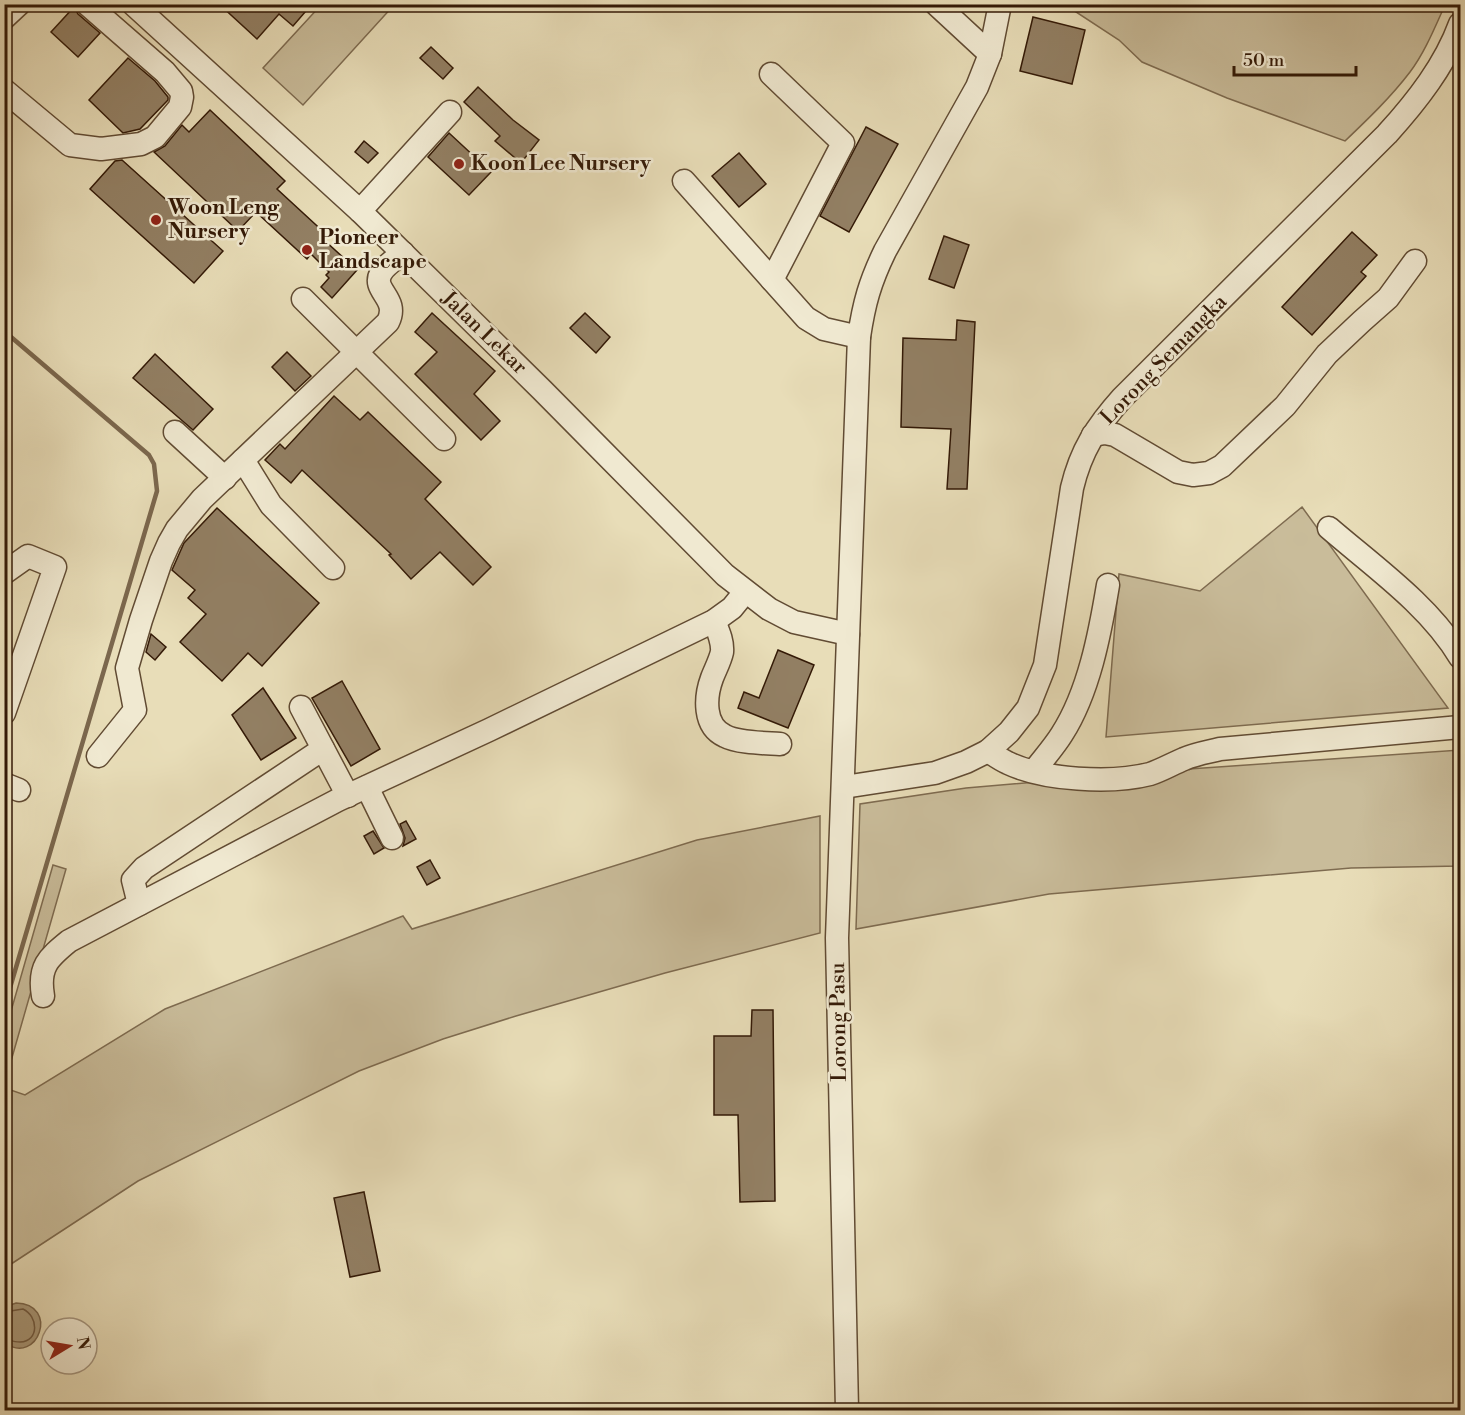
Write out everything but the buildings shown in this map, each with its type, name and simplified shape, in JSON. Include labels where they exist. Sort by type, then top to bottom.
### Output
[{"type":"street","points":[[4,18],[19,4]]},
{"type":"street","points":[[4,90],[70,145],[101,149],[141,144],[155,137],[180,107],[181,91],[165,72],[87,4]]},
{"type":"street","name":"Jalan Lekar","points":[[133,4],[360,211],[725,575],[769,609],[794,622],[848,634]]},
{"type":"street","points":[[848,634],[859,337],[864,304],[872,278],[885,251],[977,87],[990,54],[1000,4]]},
{"type":"street","points":[[937,6],[990,54]]},
{"type":"street","name":"Lorong Semangka","points":[[844,787],[935,773],[988,751],[1009,732],[1028,708],[1045,665],[1072,488],[1078,464],[1093,435],[1122,398],[1387,134],[1411,107],[1437,70],[1461,24]]},
{"type":"street","points":[[771,74],[843,143],[772,280]]},
{"type":"street","points":[[360,211],[450,112]]},
{"type":"street","points":[[684,181],[801,312],[815,324],[859,337]]},
{"type":"street","points":[[98,756],[135,710],[127,668],[161,561],[177,529],[202,499],[384,326],[390,317],[391,304],[380,286],[379,278],[385,268],[403,253]]},
{"type":"street","points":[[1093,435],[1105,433],[1115,435],[1178,472],[1193,475],[1209,473],[1222,466],[1285,406],[1327,354],[1388,298],[1416,261]]},
{"type":"street","points":[[303,299],[444,439]]},
{"type":"street","points":[[175,432],[225,478]]},
{"type":"street","points":[[243,460],[271,505],[333,568]]},
{"type":"street","points":[[1329,528],[1429,615],[1461,657]]},
{"type":"street","points":[[4,573],[28,556],[55,567],[4,713]]},
{"type":"street","points":[[1034,771],[1063,733],[1078,702],[1100,633],[1108,585]]},
{"type":"street","points":[[43,996],[42,974],[49,958],[69,941],[357,791],[714,621],[732,608],[745,592]]},
{"type":"street","points":[[714,621],[722,647],[707,700],[709,720],[715,729],[725,736],[780,744]]},
{"type":"street","name":"Lorong Pasu","points":[[847,1410],[837,938],[848,634]]},
{"type":"street","points":[[301,707],[323,749],[392,838]]},
{"type":"street","points":[[988,751],[1008,763],[1034,771],[1082,779],[1120,778],[1164,770],[1184,759],[1220,749],[1461,727]]},
{"type":"street","points":[[139,904],[133,880],[144,868],[323,749]]},
{"type":"shaded area","points":[[1445,4],[1425,48],[1410,72],[1345,141],[1227,98],[1142,62],[1119,40],[1067,6],[1061,5]]},
{"type":"shaded area","points":[[321,5],[394,5],[303,105],[263,68]]},
{"type":"shaded area","points":[[1302,507],[1448,708],[1106,737],[1119,574],[1200,591]]},
{"type":"shaded area","points":[[1460,750],[1460,866],[1351,868],[1049,894],[856,929],[860,804],[966,788],[1189,769]]},
{"type":"shaded area","points":[[820,816],[820,933],[665,973],[516,1016],[443,1039],[359,1071],[138,1181],[5,1268],[5,1088],[25,1095],[165,1009],[403,916],[412,929],[697,840]]},
{"type":"shaded area","points":[[53,865],[66,869],[5,1082],[5,1032]]},
{"type":"water","points":[[16,1303],[30,1306],[37,1313],[39,1332],[35,1341],[27,1347],[17,1348],[5,1343],[5,1307]]},
{"type":"waterway","points":[[4,331],[149,455],[154,464],[157,491],[4,1008]]},
{"type":"place","name":"Koon Lee Nursery","points":[[459,164]]},
{"type":"place","name":"Woon Leng Nursery","points":[[156,220]]},
{"type":"place","name":"Pioneer Landscape","points":[[307,250]]}]
